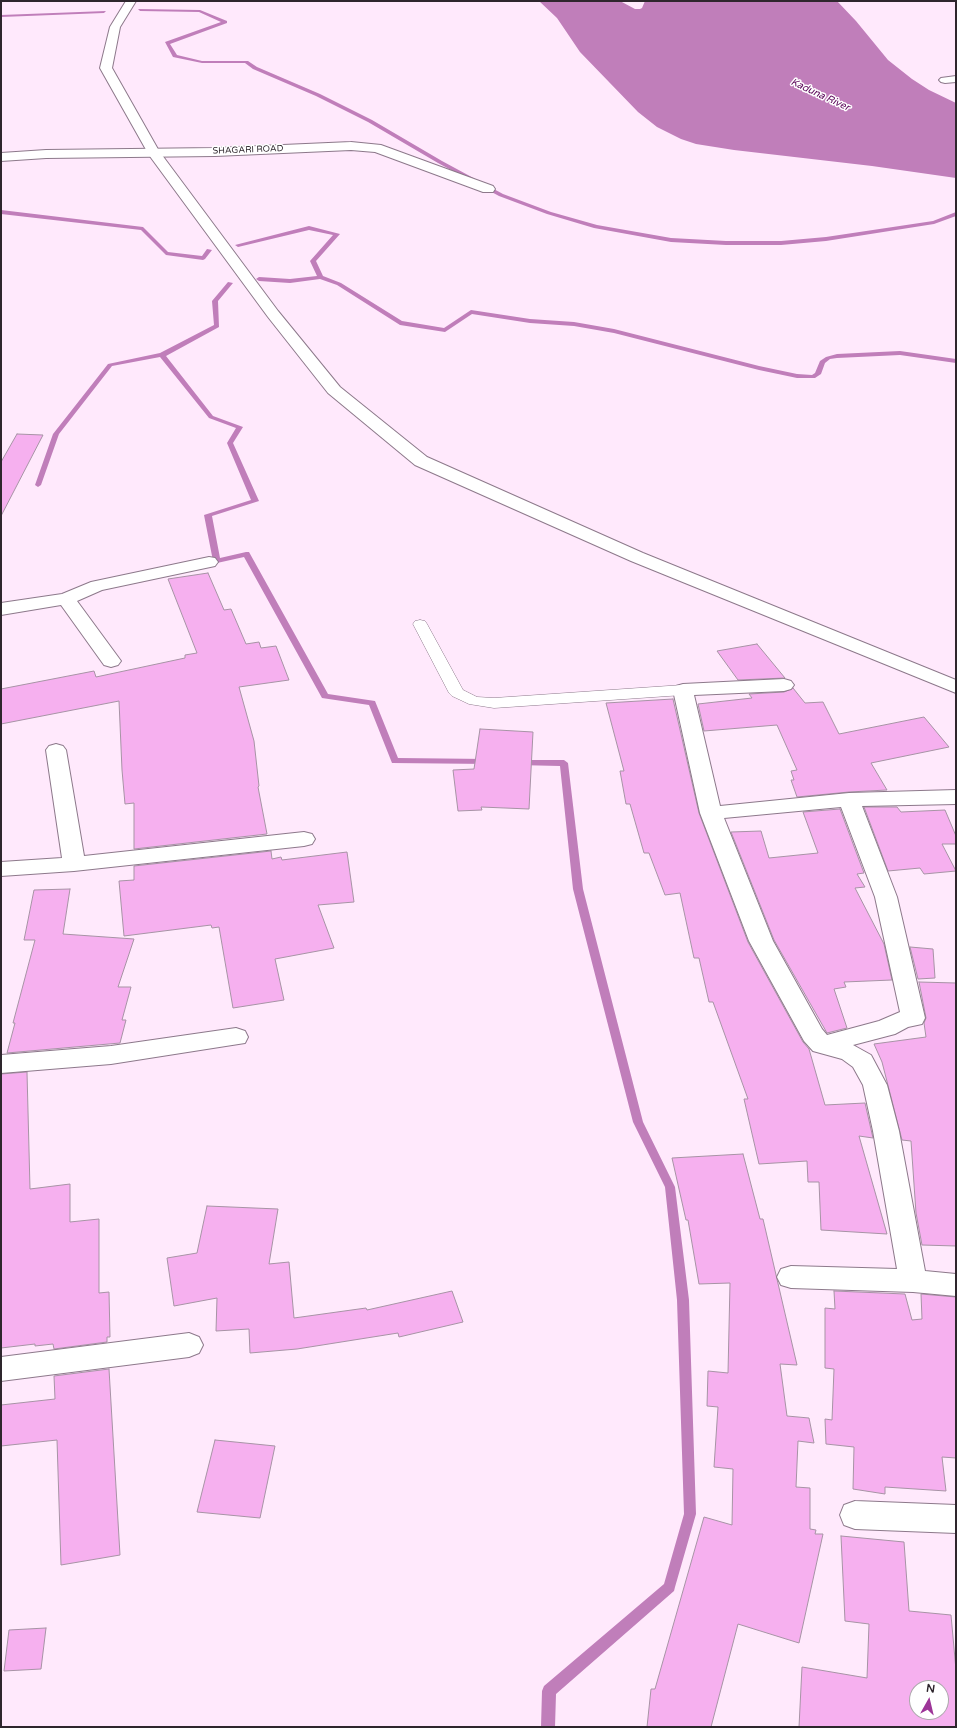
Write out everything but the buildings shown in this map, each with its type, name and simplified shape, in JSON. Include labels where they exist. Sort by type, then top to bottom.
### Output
[{"type":"street","points":[[131,1],[115,27],[106,68],[153,152],[273,314],[334,390],[421,461],[637,557],[956,687]]},
{"type":"street","name":"SHAGARI ROAD","points":[[1,157],[46,154],[215,152],[351,146],[377,148],[488,188]]},
{"type":"street","points":[[1,609],[66,599],[97,586],[209,562]]},
{"type":"street","points":[[66,599],[111,661]]},
{"type":"street","points":[[784,686],[683,690],[711,813],[760,941],[813,1035],[822,1045],[850,1053],[862,1061],[875,1085],[886,1131],[913,1280]]},
{"type":"street","points":[[56,750],[74,864]]},
{"type":"street","points":[[711,813],[849,800],[956,796]]},
{"type":"street","points":[[822,1045],[886,1028],[902,1020],[913,1018],[886,897],[849,800]]},
{"type":"street","points":[[1,869],[74,864],[304,839]]},
{"type":"street","points":[[1,1064],[111,1055],[236,1037]]},
{"type":"street","points":[[791,1277],[913,1280],[956,1284]]},
{"type":"street","points":[[1,1369],[189,1345]]},
{"type":"street","points":[[854,1515],[956,1519]]},
{"type":"lane","points":[[420,624],[457,693],[474,701],[494,704],[683,690]]},
{"type":"water","name":"Kaduna River","points":[[539,1],[620,1],[635,9],[640,9],[645,1],[837,1],[856,21],[888,60],[929,90],[956,103],[956,178],[872,166],[734,150],[696,144],[681,139],[657,127],[638,112],[580,52],[557,18]]},
{"type":"waterway","points":[[140,10],[200,11],[225,22],[167,43],[175,56],[202,62],[246,62],[255,68],[318,95],[370,121],[440,162],[501,195],[549,213],[596,227],[671,240],[726,243],[781,243],[826,239],[934,222],[956,214]]},
{"type":"waterway","points":[[1,16],[104,12]]},
{"type":"waterway","points":[[1,212],[143,229],[166,253],[203,258],[209,250]]},
{"type":"waterway","points":[[238,245],[309,228],[337,234],[313,261],[321,277]]},
{"type":"waterway","points":[[259,279],[290,281],[321,277]]},
{"type":"waterway","points":[[321,277],[339,284],[400,323],[445,330],[471,312],[530,321],[574,324],[614,331],[759,368],[797,376],[813,377],[818,374],[822,362],[828,358],[837,356],[900,353],[956,361]]},
{"type":"waterway","points":[[162,355],[217,326],[215,301],[230,283]]},
{"type":"waterway","points":[[38,485],[56,434],[110,365],[162,355]]},
{"type":"waterway","points":[[162,355],[211,417],[240,427],[230,443],[255,501],[208,515],[217,561],[246,554],[325,696],[372,703],[395,761],[487,762]]},
{"type":"waterway","points":[[520,763],[564,763],[578,889],[638,1122],[670,1187],[683,1300],[690,1514],[669,1587],[549,1691],[548,1727]]}]
